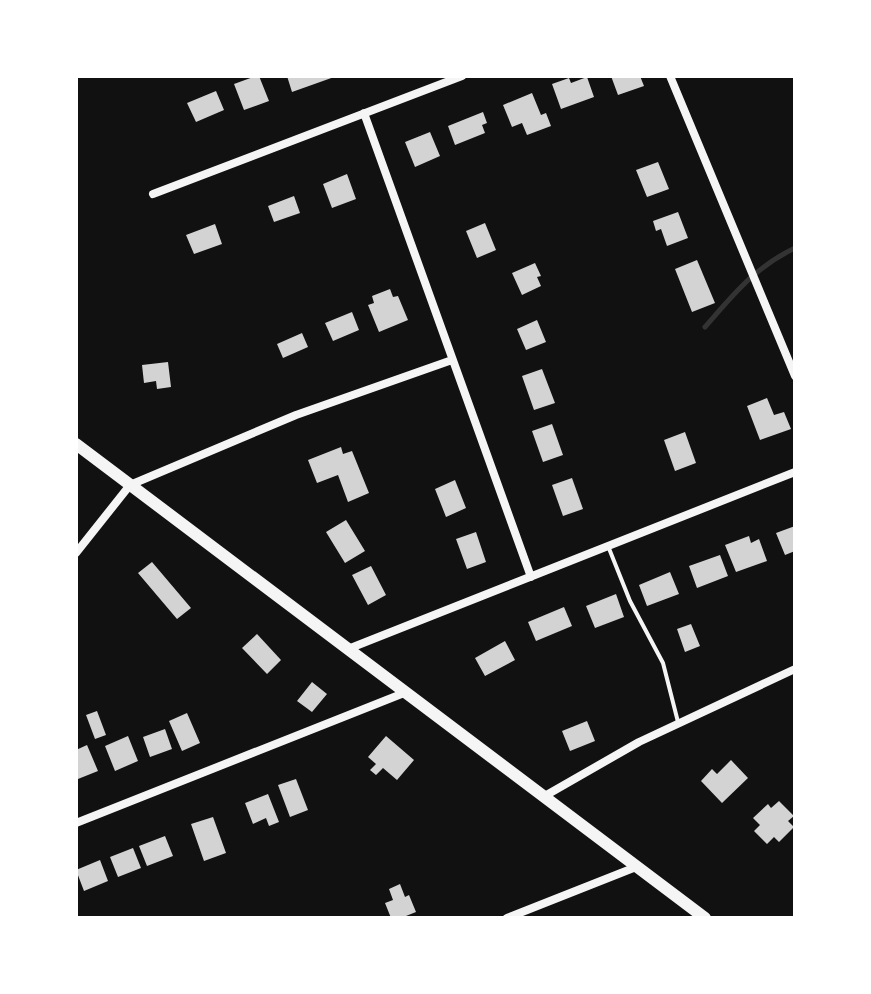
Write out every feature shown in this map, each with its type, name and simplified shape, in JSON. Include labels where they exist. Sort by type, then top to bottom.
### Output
[{"type":"main road","points":[[76,444],[705,918]]},
{"type":"street","points":[[153,194],[462,76]]},
{"type":"street","points":[[670,76],[795,376]]},
{"type":"street","points":[[364,113],[531,577]]},
{"type":"street","points":[[76,553],[130,485],[296,415],[452,360]]},
{"type":"street","points":[[348,649],[795,472]]},
{"type":"street","points":[[542,798],[639,742],[795,669]]},
{"type":"street","points":[[76,823],[404,693]]},
{"type":"street","points":[[507,918],[636,867]]},
{"type":"lane","points":[[608,546],[630,601],[663,663],[678,724]]},
{"type":"building","points":[[259,76],[269,101],[244,110],[234,84]]},
{"type":"building","points":[[287,76],[337,76],[292,92]]},
{"type":"building","points":[[611,76],[640,76],[644,86],[618,95]]},
{"type":"building","points":[[587,77],[594,97],[561,109],[552,84],[569,78],[571,83]]},
{"type":"building","points":[[216,91],[224,110],[196,122],[187,103]]},
{"type":"building","points":[[532,93],[541,115],[546,113],[551,126],[527,135],[522,123],[512,127],[503,105]]},
{"type":"building","points":[[483,112],[487,123],[482,125],[485,133],[455,145],[448,126]]},
{"type":"building","points":[[430,132],[440,156],[415,167],[405,142]]},
{"type":"building","points":[[658,162],[669,189],[647,197],[636,170]]},
{"type":"building","points":[[347,174],[356,199],[332,208],[323,184]]},
{"type":"building","points":[[294,196],[300,213],[274,222],[268,206]]},
{"type":"building","points":[[678,212],[688,238],[667,246],[661,229],[656,231],[653,221]]},
{"type":"building","points":[[485,223],[496,250],[477,258],[466,231]]},
{"type":"building","points":[[215,224],[222,244],[194,254],[186,235]]},
{"type":"building","points":[[697,260],[715,303],[692,312],[675,269]]},
{"type":"building","points":[[535,263],[541,276],[537,277],[541,286],[522,295],[512,273]]},
{"type":"building","points":[[390,289],[393,297],[398,296],[408,320],[379,332],[368,305],[374,303],[372,296]]},
{"type":"building","points":[[352,312],[359,330],[333,341],[325,323]]},
{"type":"building","points":[[537,320],[546,342],[526,350],[517,329]]},
{"type":"building","points":[[302,333],[308,347],[283,358],[277,344]]},
{"type":"building","points":[[168,362],[171,387],[157,389],[156,381],[144,383],[142,365]]},
{"type":"building","points":[[542,369],[555,403],[534,410],[522,376]]},
{"type":"building","points":[[767,398],[774,415],[784,412],[791,429],[760,440],[747,406]]},
{"type":"building","points":[[552,424],[563,455],[543,462],[532,431]]},
{"type":"building","points":[[685,432],[696,463],[675,471],[664,440]]},
{"type":"building","points":[[341,447],[343,454],[352,451],[369,493],[348,502],[338,475],[317,483],[308,460]]},
{"type":"building","points":[[572,478],[583,509],[563,516],[552,485]]},
{"type":"building","points":[[455,480],[466,508],[446,517],[435,489]]},
{"type":"building","points":[[346,520],[365,551],[345,563],[326,532]]},
{"type":"building","points":[[795,526],[795,551],[785,555],[776,533]]},
{"type":"building","points":[[476,532],[486,562],[467,569],[456,539]]},
{"type":"building","points":[[749,536],[751,543],[759,539],[767,561],[736,572],[725,545]]},
{"type":"building","points":[[720,555],[728,576],[697,588],[689,566]]},
{"type":"building","points":[[152,562],[191,608],[177,619],[138,573]]},
{"type":"building","points":[[371,566],[386,595],[368,605],[352,575]]},
{"type":"building","points":[[670,572],[679,594],[647,606],[639,585]]},
{"type":"building","points":[[616,594],[624,617],[595,628],[586,606]]},
{"type":"building","points":[[564,607],[572,626],[536,641],[528,622]]},
{"type":"building","points":[[691,624],[700,646],[685,652],[677,629]]},
{"type":"building","points":[[257,634],[281,660],[267,674],[242,648]]},
{"type":"building","points":[[505,641],[515,660],[485,676],[475,658]]},
{"type":"building","points":[[312,682],[327,694],[312,712],[297,701]]},
{"type":"building","points":[[97,711],[106,735],[95,739],[86,715]]},
{"type":"building","points":[[187,713],[200,743],[182,751],[169,721]]},
{"type":"building","points":[[587,721],[595,741],[570,751],[562,731]]},
{"type":"building","points":[[165,729],[172,749],[150,757],[143,737]]},
{"type":"building","points":[[128,736],[138,761],[115,771],[105,746]]},
{"type":"building","points":[[386,736],[414,760],[397,780],[383,768],[376,775],[370,770],[376,764],[368,757]]},
{"type":"building","points":[[87,745],[98,771],[78,779],[76,750]]},
{"type":"building","points":[[731,760],[748,778],[722,803],[701,781],[712,769],[717,774]]},
{"type":"building","points":[[296,779],[308,810],[290,817],[278,785]]},
{"type":"building","points":[[268,794],[279,822],[269,826],[266,818],[253,824],[245,803]]},
{"type":"building","points":[[779,801],[794,816],[788,821],[794,827],[779,842],[774,837],[767,844],[754,831],[760,825],[753,818],[768,804],[771,808]]},
{"type":"building","points":[[213,817],[226,853],[204,861],[191,824]]},
{"type":"building","points":[[165,836],[173,856],[147,866],[139,846]]},
{"type":"building","points":[[133,848],[141,868],[118,877],[110,857]]},
{"type":"building","points":[[100,860],[108,881],[84,891],[76,870]]},
{"type":"building","points":[[400,884],[416,912],[391,918],[385,903],[393,900],[389,889]]},
{"type":"waterway","points":[[705,327],[757,273],[795,248]]}]
